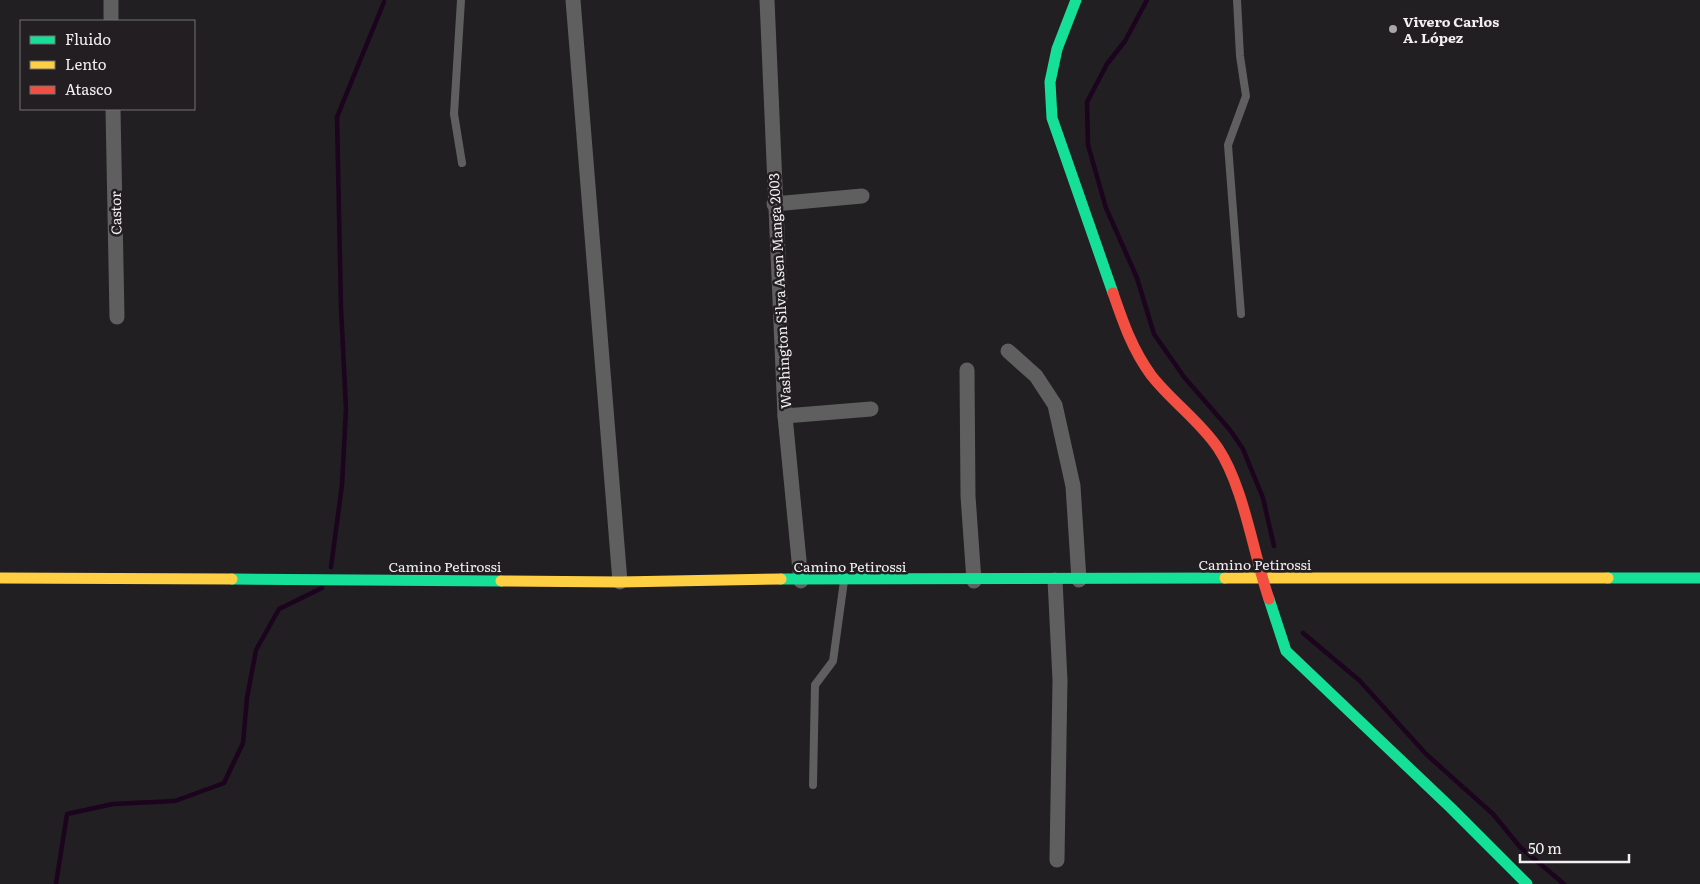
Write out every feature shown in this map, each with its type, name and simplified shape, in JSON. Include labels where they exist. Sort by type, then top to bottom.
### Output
[{"type":"street","points":[[111,0],[111,20]]},
{"type":"street","points":[[573,0],[620,582]]},
{"type":"street","name":"Washington Silva Asen Manga 2003","points":[[767,0],[774,204],[779,248],[785,416],[801,581]]},
{"type":"street","points":[[1076,0],[1057,49],[1050,82],[1052,118],[1130,342],[1152,376],[1193,418],[1218,448],[1234,480],[1262,579],[1286,651],[1451,808],[1527,884]]},
{"type":"street","name":"Castor","points":[[113,110],[117,317]]},
{"type":"street","points":[[774,204],[862,196]]},
{"type":"street","points":[[1008,351],[1036,376],[1055,405],[1073,486],[1079,580]]},
{"type":"street","points":[[967,370],[968,496],[974,580]]},
{"type":"street","points":[[785,416],[871,409]]},
{"type":"street","name":"Camino Petirossi","points":[[0,578],[620,582],[690,579],[844,581],[1700,578]]},
{"type":"street","points":[[1055,580],[1060,680],[1057,860]]},
{"type":"lane","points":[[461,0],[454,114],[462,162]]},
{"type":"lane","points":[[1237,0],[1240,56],[1246,96],[1228,146],[1241,314]]},
{"type":"lane","points":[[813,785],[815,685],[833,662],[844,581]]},
{"type":"waterway","points":[[1147,0],[1125,41],[1107,64],[1087,102],[1088,145],[1106,208],[1137,278],[1154,334],[1184,377],[1230,430],[1243,449],[1263,498],[1274,546]]},
{"type":"waterway","points":[[331,567],[342,485],[346,409],[341,308],[337,117],[384,2]]},
{"type":"waterway","points":[[56,884],[67,814],[113,804],[175,801],[224,783],[243,743],[247,698],[256,650],[279,609],[322,588]]},
{"type":"waterway","points":[[1303,633],[1360,681],[1426,754],[1493,814],[1520,847],[1564,884]]},
{"type":"traffic: fast","points":[[1076,0],[1057,49],[1050,82],[1052,118],[1113,293]]},
{"type":"traffic: fast","points":[[781,579],[1225,578]]},
{"type":"traffic: fast","points":[[1608,578],[1700,578]]},
{"type":"traffic: fast","points":[[232,579],[501,581]]},
{"type":"traffic: fast","points":[[1269,599],[1286,651],[1451,808],[1527,884]]},
{"type":"traffic: slow","points":[[0,578],[232,579]]},
{"type":"traffic: slow","points":[[1225,578],[1608,578]]},
{"type":"traffic: slow","points":[[501,581],[620,582],[781,579]]},
{"type":"traffic: jam","points":[[1113,293],[1129,335],[1144,365],[1167,393],[1194,419],[1210,438],[1227,464],[1241,501],[1269,599]]},
{"type":"place","name":"Vivero Carlos A. López","points":[[1393,29]]}]
